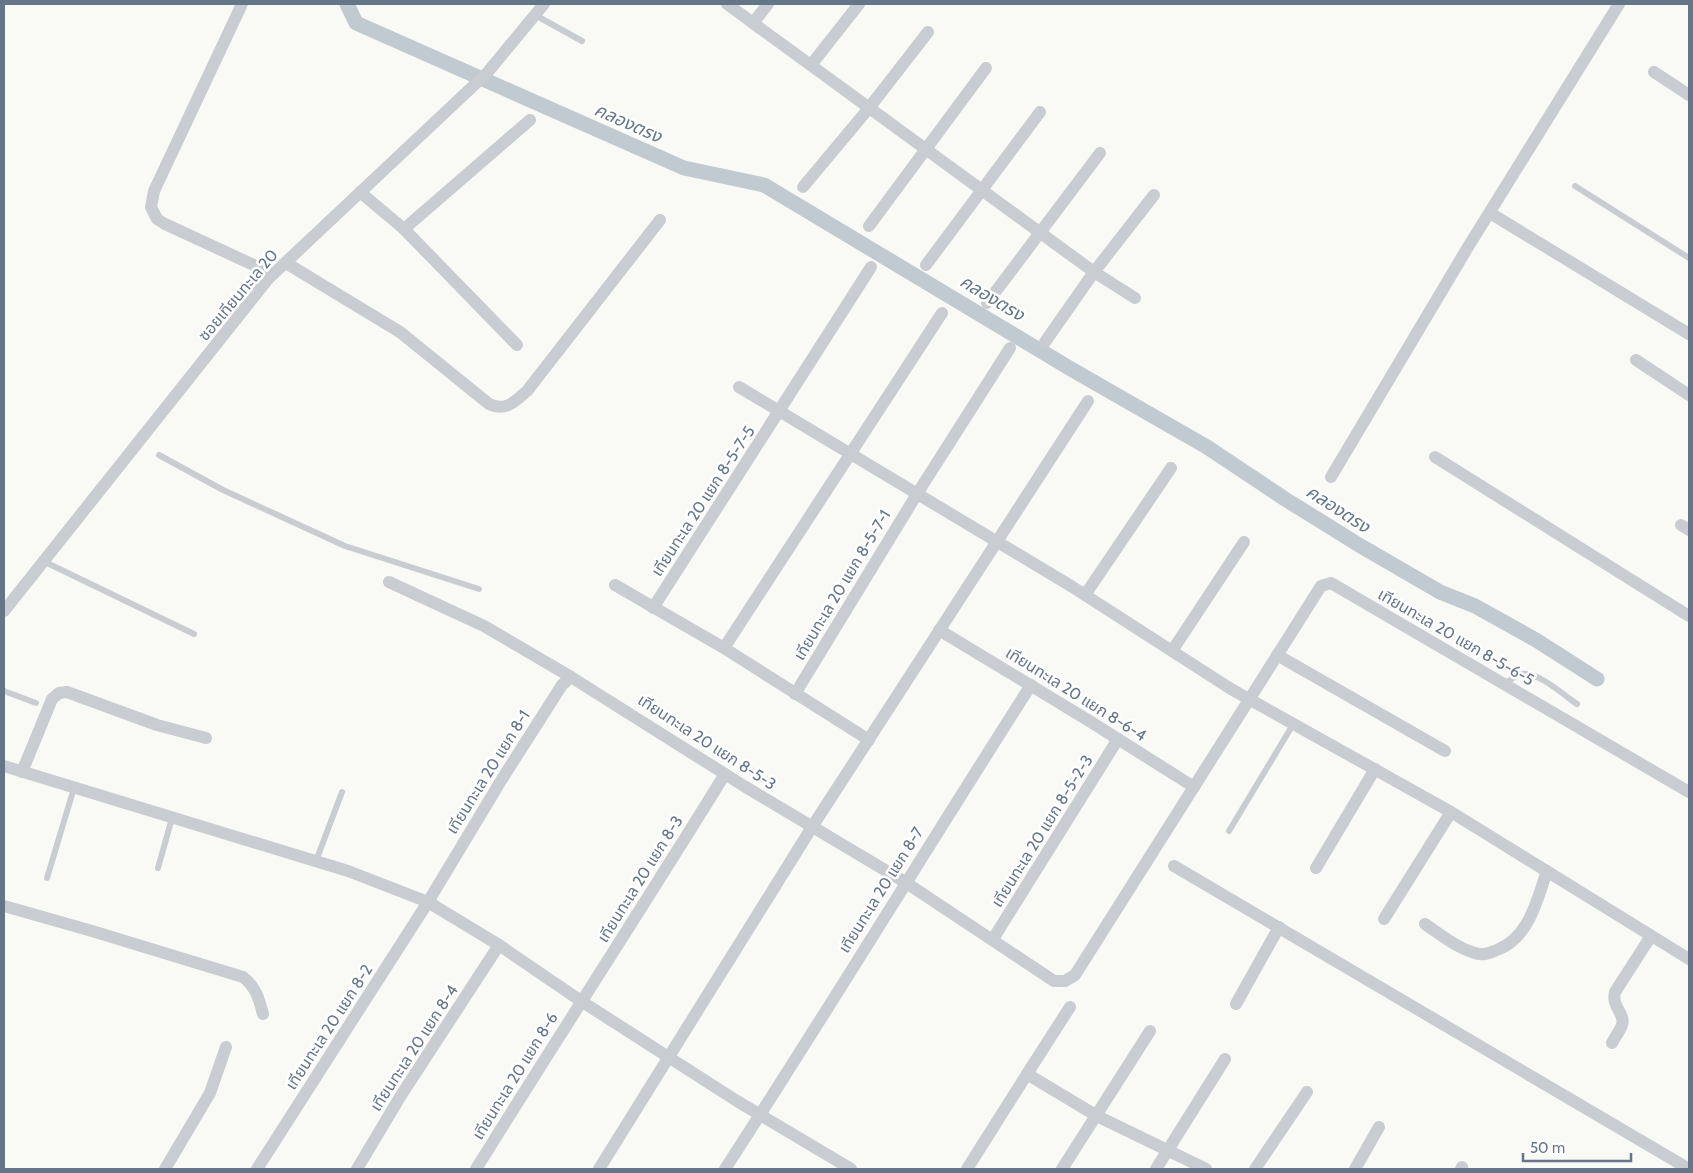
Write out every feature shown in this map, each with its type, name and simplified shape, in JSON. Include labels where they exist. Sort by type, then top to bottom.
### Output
[{"type":"street","points":[[242,4],[154,191],[151,208],[158,219],[166,224],[273,274]]},
{"type":"street","name":"ซอยเทียนทะเล 20","points":[[6,604],[141,446],[273,274],[487,73],[544,4]]},
{"type":"street","points":[[727,4],[1094,272],[1135,298]]},
{"type":"street","points":[[753,23],[768,4]]},
{"type":"street","points":[[811,66],[859,4]]},
{"type":"street","points":[[1331,477],[1619,4]]},
{"type":"street","points":[[803,187],[869,108],[928,32]]},
{"type":"street","points":[[869,226],[986,68]]},
{"type":"street","points":[[1654,72],[1689,95]]},
{"type":"street","points":[[926,265],[1040,112]]},
{"type":"street","points":[[404,229],[530,120]]},
{"type":"street","points":[[986,303],[1100,153]]},
{"type":"street","points":[[360,192],[404,229],[518,346]]},
{"type":"street","points":[[1045,342],[1094,272],[1154,195]]},
{"type":"street","points":[[1490,213],[1689,334]]},
{"type":"street","points":[[286,263],[400,332],[489,404],[498,408],[505,408],[527,391],[660,220]]},
{"type":"street","name":"เทียนทะเล 20 แยก 8-5-7-5","points":[[653,608],[871,267]]},
{"type":"street","points":[[724,648],[942,313]]},
{"type":"street","name":"เทียนทะเล 20 แยก 8-5-7-1","points":[[795,694],[917,494],[1010,348]]},
{"type":"street","points":[[1636,360],[1689,395]]},
{"type":"street","points":[[739,387],[1085,595],[1250,699],[1451,812],[1689,959]]},
{"type":"street","points":[[598,1169],[812,828],[1088,402]]},
{"type":"street","points":[[1436,457],[1689,616]]},
{"type":"street","points":[[1085,595],[1171,468]]},
{"type":"street","points":[[1172,651],[1244,542]]},
{"type":"street","points":[[389,582],[484,626],[571,676]]},
{"type":"street","name":"เทียนทะเล 20 แยก 8-5-6-5","points":[[993,939],[1054,981],[1065,981],[1075,975],[1321,586],[1331,583],[1689,792]]},
{"type":"street","points":[[615,585],[724,648],[869,740]]},
{"type":"street","name":"เทียนทะเล 20 แยก 8-6-4","points":[[939,630],[1031,685],[1194,788]]},
{"type":"street","points":[[1277,655],[1445,751]]},
{"type":"street","name":"เทียนทะเล 20 แยก 8-5-3","points":[[571,676],[812,828],[905,882],[993,939]]},
{"type":"street","name":"เทียนทะเล 20 แยก 8-1","points":[[428,902],[502,778],[562,686],[571,676]]},
{"type":"street","name":"เทียนทะเล 20 แยก 8-7","points":[[725,1169],[762,1116],[814,1026],[1031,685]]},
{"type":"street","points":[[22,772],[52,699],[59,693],[67,692],[157,725],[206,738]]},
{"type":"street","name":"เทียนทะเล 20 แยก 8-5-2-3","points":[[993,939],[1118,739]]},
{"type":"street","points":[[4,766],[348,871],[428,902],[499,945],[581,1001],[847,1168]]},
{"type":"street","points":[[1316,868],[1374,769]]},
{"type":"street","name":"เทียนทะเล 20 แยก 8-3","points":[[581,1001],[632,924],[725,774]]},
{"type":"street","points":[[1384,919],[1451,812]]},
{"type":"street","points":[[1174,866],[1689,1169]]},
{"type":"street","points":[[1425,924],[1460,947],[1476,954],[1485,955],[1502,948],[1519,936],[1523,929],[1535,905],[1546,871]]},
{"type":"street","name":"เทียนทะเล 20 แยก 8-2","points":[[257,1169],[428,902]]},
{"type":"street","points":[[4,906],[243,977],[252,984],[258,996],[263,1014]]},
{"type":"street","points":[[1236,1004],[1279,928]]},
{"type":"street","points":[[1612,1043],[1622,1026],[1623,1019],[1613,999],[1614,992],[1651,936]]},
{"type":"street","name":"เทียนทะเล 20 แยก 8-4","points":[[357,1169],[400,1096],[499,945]]},
{"type":"street","name":"เทียนทะเล 20 แยก 8-6","points":[[476,1169],[581,1001]]},
{"type":"street","points":[[967,1169],[1070,1007]]},
{"type":"street","points":[[1062,1169],[1150,1031]]},
{"type":"street","points":[[165,1169],[210,1093],[226,1047]]},
{"type":"street","points":[[1156,1169],[1225,1059]]},
{"type":"street","points":[[1027,1074],[1097,1116],[1206,1169]]},
{"type":"street","points":[[1255,1169],[1307,1092]]},
{"type":"street","points":[[1355,1169],[1379,1127]]},
{"type":"lane","points":[[535,16],[582,41]]},
{"type":"lane","points":[[1576,186],[1689,258]]},
{"type":"lane","points":[[159,456],[223,490],[345,546],[479,589]]},
{"type":"lane","points":[[44,561],[194,634]]},
{"type":"lane","points":[[1505,685],[1520,674],[1528,673],[1536,676],[1576,704]]},
{"type":"lane","points":[[4,691],[36,703]]},
{"type":"lane","points":[[1229,831],[1294,724]]},
{"type":"lane","points":[[47,878],[74,788]]},
{"type":"lane","points":[[316,861],[342,792]]},
{"type":"lane","points":[[158,868],[172,818]]},
{"type":"waterway","name":"คลองตรง","points":[[347,4],[356,23],[684,168],[764,185],[1071,369],[1207,447],[1359,545],[1440,592],[1475,606],[1536,640],[1597,679]]}]
